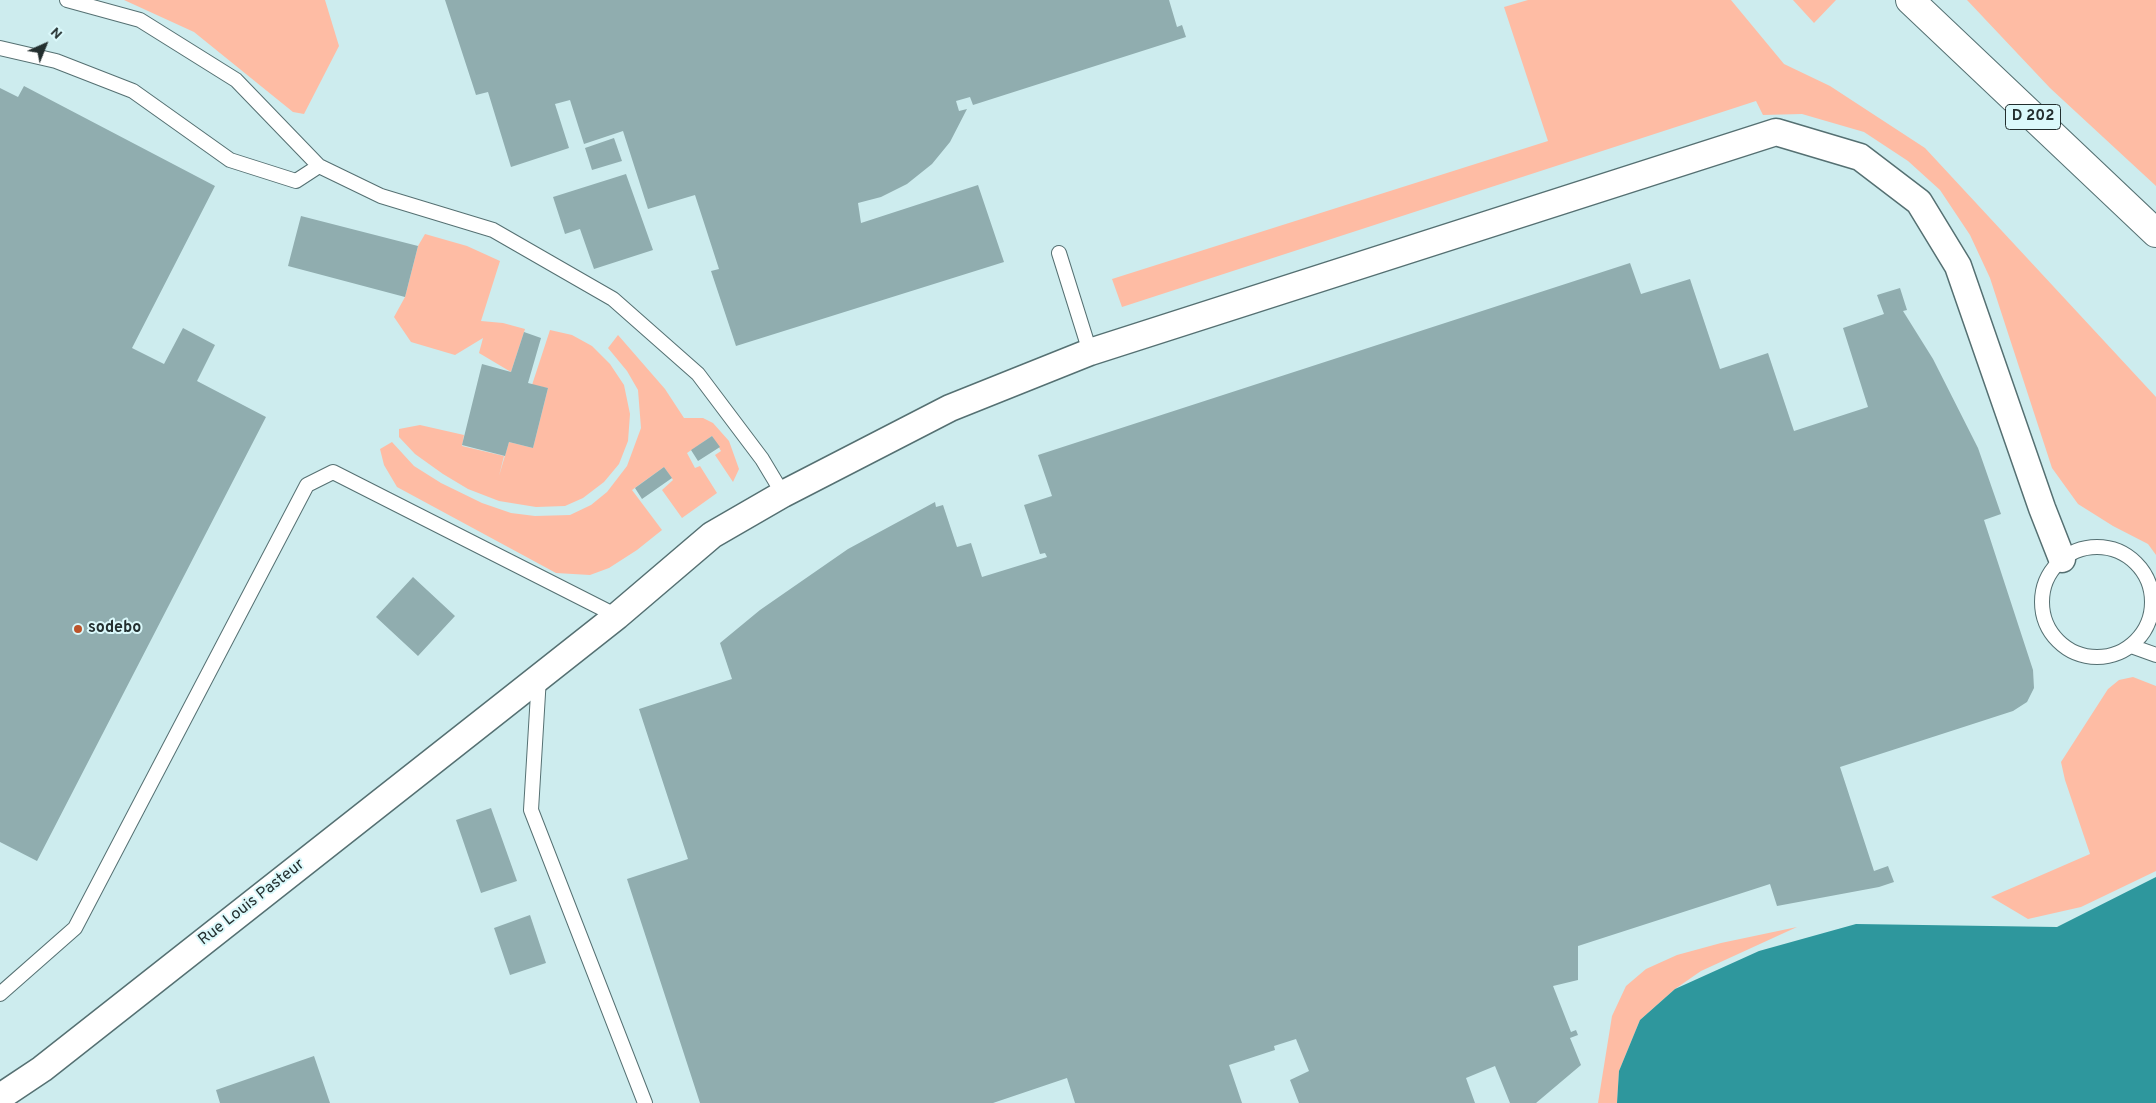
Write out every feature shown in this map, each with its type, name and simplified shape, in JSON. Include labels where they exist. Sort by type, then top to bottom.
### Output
[{"type":"main road","name":"D 202","points":[[1910,0],[2156,233]]},
{"type":"street","name":"Rue Louis Pasteur","points":[[0,1097],[42,1069],[617,616],[712,534],[783,494],[950,408],[1090,352],[1776,132],[1860,157],[1919,202],[1958,266],[2042,508],[2062,559]]},
{"type":"lane","points":[[67,0],[140,20],[236,80],[318,166],[382,196],[492,230],[613,299],[698,374],[762,459],[783,494]]},
{"type":"lane","points":[[0,48],[56,61],[133,91],[230,160],[296,180],[318,166]]},
{"type":"lane","points":[[1058,253],[1090,352]]},
{"type":"lane","points":[[0,994],[75,928],[307,486],[333,472],[617,616]]},
{"type":"lane","points":[[2094,547],[2111,549],[2127,556],[2140,568],[2149,583],[2152,600],[2150,617],[2143,633],[2131,646],[2114,654],[2095,657],[2077,654],[2060,643],[2049,629],[2043,610],[2043,591],[2050,574],[2062,559],[2077,551],[2094,547]]},
{"type":"lane","points":[[2131,646],[2156,655]]},
{"type":"lane","points":[[539,677],[531,810],[645,1103]]},
{"type":"shaded area","points":[[124,0],[325,0],[339,46],[304,114],[293,112],[194,32]]},
{"type":"shaded area","points":[[1528,0],[1731,0],[1784,64],[1830,86],[1925,148],[2156,397],[2156,555],[2148,544],[2113,526],[2078,504],[2052,468],[1990,278],[1970,235],[1940,190],[1908,161],[1864,132],[1802,114],[1763,115],[1756,101],[1122,307],[1112,279],[1548,141],[1504,7]]},
{"type":"shaded area","points":[[1793,0],[1836,0],[1814,23]]},
{"type":"shaded area","points":[[1967,0],[2156,0],[2156,186],[2050,88]]},
{"type":"shaded area","points":[[425,234],[467,246],[500,261],[481,321],[503,323],[525,329],[511,372],[479,353],[483,338],[455,355],[411,342],[394,317],[405,297],[418,246]]},
{"type":"shaded area","points":[[550,330],[572,335],[592,346],[610,364],[624,385],[630,414],[628,441],[619,464],[604,482],[583,498],[565,506],[536,507],[499,501],[468,489],[443,474],[415,454],[399,437],[399,429],[420,425],[464,435],[462,446],[504,456],[499,476],[509,442],[533,448],[548,388],[532,385]]},
{"type":"shaded area","points":[[618,335],[665,389],[684,418],[703,418],[713,423],[729,441],[739,469],[733,482],[715,455],[721,451],[712,436],[687,453],[695,468],[700,466],[717,493],[682,518],[662,490],[673,480],[664,467],[632,490],[662,530],[637,550],[609,568],[590,575],[556,573],[397,487],[384,465],[380,449],[392,442],[414,466],[441,483],[482,503],[511,513],[535,516],[570,515],[591,505],[607,492],[627,466],[641,428],[638,390],[627,371],[608,348]]},
{"type":"shaded area","points":[[2133,677],[2156,686],[2156,871],[2081,907],[2028,919],[1991,897],[2090,854],[2065,780],[2061,762],[2108,689],[2119,680]]},
{"type":"shaded area","points":[[1797,927],[1701,971],[1675,989],[1640,1020],[1619,1071],[1617,1103],[1598,1103],[1612,1016],[1626,986],[1646,969],[1677,955],[1721,943]]},
{"type":"water","points":[[2156,877],[2156,1103],[1617,1103],[1619,1071],[1640,1020],[1675,989],[1759,951],[1856,924],[2057,927]]},
{"type":"building","points":[[445,0],[1169,0],[1177,27],[1182,25],[1186,37],[973,105],[970,97],[956,101],[959,111],[967,109],[950,142],[932,164],[907,184],[881,197],[858,203],[861,223],[978,185],[1004,262],[736,346],[711,271],[719,269],[695,195],[648,209],[623,131],[584,144],[570,100],[555,104],[569,148],[511,167],[488,92],[476,95]]},
{"type":"building","name":"sodebo","points":[[24,86],[215,186],[132,348],[164,364],[183,328],[215,345],[197,381],[266,417],[37,861],[0,842],[0,88],[18,97]]},
{"type":"building","points":[[614,138],[622,161],[592,170],[585,148]]},
{"type":"building","points":[[626,174],[653,250],[594,269],[580,229],[565,234],[553,197]]},
{"type":"building","points":[[301,216],[418,246],[405,297],[288,266]]},
{"type":"building","points":[[1630,263],[1641,294],[1690,279],[1720,369],[1768,353],[1794,431],[1868,407],[1843,328],[1884,314],[1877,295],[1900,288],[1907,310],[1903,311],[1933,359],[1978,448],[2001,514],[1984,520],[2033,670],[2034,688],[2027,702],[2013,711],[1840,767],[1874,871],[1888,866],[1894,882],[1879,887],[1777,906],[1770,884],[1578,946],[1578,980],[1553,986],[1571,1032],[1576,1030],[1578,1035],[1570,1038],[1581,1065],[1536,1103],[1510,1103],[1495,1066],[1466,1078],[1475,1103],[1299,1103],[1290,1080],[1309,1071],[1296,1039],[1274,1046],[1275,1050],[1229,1065],[1242,1103],[1075,1103],[1067,1078],[993,1103],[700,1103],[627,879],[688,859],[639,709],[732,679],[720,643],[760,610],[848,549],[935,502],[936,507],[943,505],[957,547],[971,543],[982,577],[1047,557],[1045,553],[1040,554],[1024,505],[1052,496],[1038,455]]},
{"type":"building","points":[[524,332],[541,338],[528,383],[548,388],[533,448],[509,442],[505,456],[462,445],[482,364],[511,372]]},
{"type":"building","points":[[712,436],[720,447],[698,461],[691,450]]},
{"type":"building","points":[[664,467],[672,478],[642,499],[635,488]]},
{"type":"building","points":[[413,577],[455,616],[418,656],[376,617]]},
{"type":"building","points":[[491,808],[517,881],[481,893],[456,820]]},
{"type":"building","points":[[530,915],[546,963],[510,975],[494,928]]},
{"type":"building","points":[[314,1056],[330,1103],[220,1103],[216,1090]]},
{"type":"place","name":"sodebo","points":[[78,629]]}]
